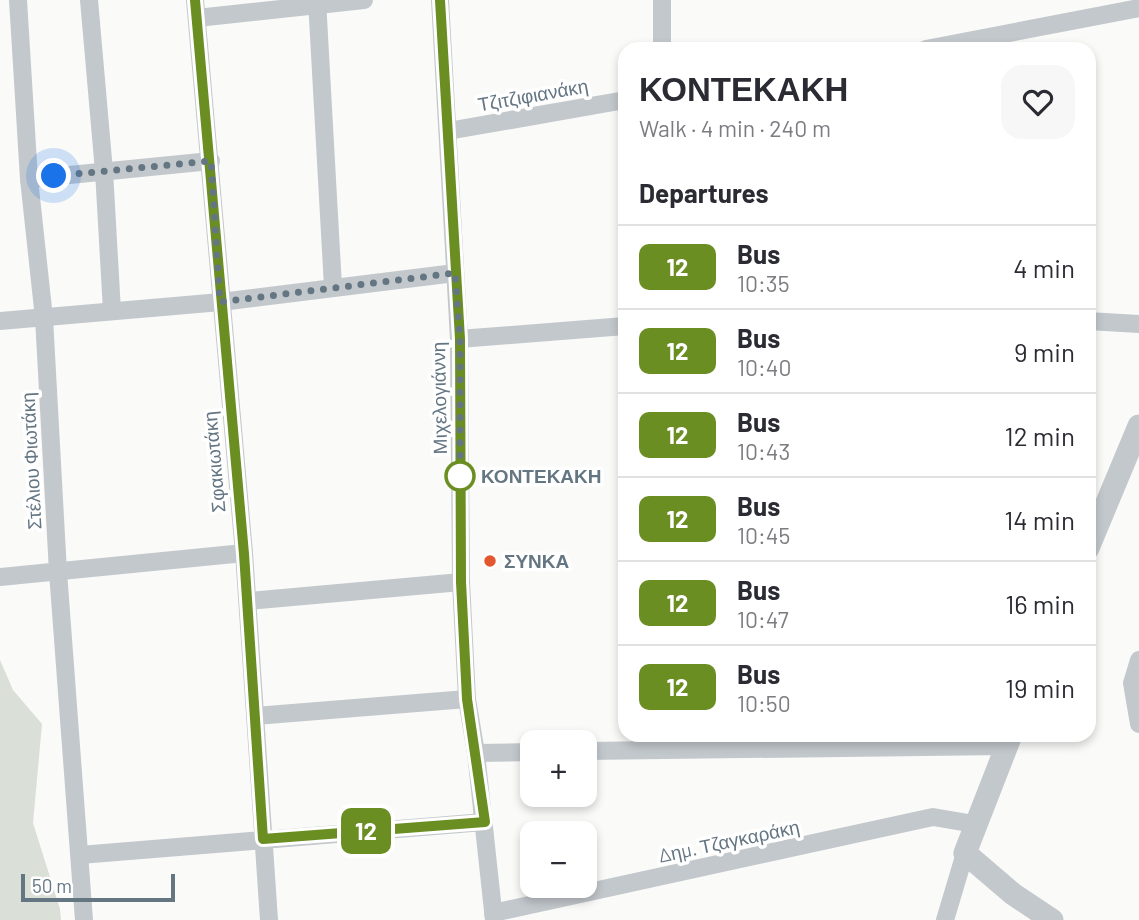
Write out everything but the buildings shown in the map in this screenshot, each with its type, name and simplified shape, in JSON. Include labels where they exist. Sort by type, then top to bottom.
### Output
[{"type":"street","name":"Στέλιου Φιωτάκη","points":[[18,0],[29,179],[44,318],[58,572],[84,920]]},
{"type":"street","points":[[89,0],[104,171],[112,311]]},
{"type":"street","points":[[196,9],[364,0]]},
{"type":"street","name":"Μιχελογιάννη","points":[[440,0],[460,339],[461,582],[467,699],[485,822],[493,916]]},
{"type":"street","points":[[662,0],[662,42]]},
{"type":"street","points":[[317,2],[333,287]]},
{"type":"street","points":[[962,42],[1139,8]]},
{"type":"street","name":"Σφακιωτάκη","points":[[196,9],[248,601],[269,920]]},
{"type":"street","name":"Τζιτζιφιανάκη","points":[[448,131],[618,101]]},
{"type":"street","points":[[29,179],[211,161]]},
{"type":"street","points":[[0,321],[220,302],[455,273]]},
{"type":"street","points":[[1096,321],[1139,324]]},
{"type":"street","points":[[460,339],[618,327]]},
{"type":"street","points":[[1096,529],[1139,426]]},
{"type":"street","points":[[0,576],[244,554]]},
{"type":"street","points":[[248,601],[461,582]]},
{"type":"street","points":[[1139,660],[1132,683],[1139,724]]},
{"type":"street","points":[[255,716],[467,699]]},
{"type":"street","points":[[597,750],[671,742]]},
{"type":"street","points":[[945,920],[974,824],[1008,742]]},
{"type":"street","points":[[476,754],[520,752]]},
{"type":"street","name":"Δημ. Τζαγκαράκη","points":[[493,916],[933,817],[974,824]]},
{"type":"street","points":[[80,855],[485,822]]},
{"type":"street","points":[[965,853],[1013,894],[1052,920]]},
{"type":"shaded area","points":[[0,660],[13,690],[42,724],[33,823],[61,920],[0,920]]},
{"type":"bus line","name":"12","points":[[195,0],[244,554],[263,839],[485,822],[467,699],[461,582],[460,339],[440,0]]},
{"type":"place","name":"ΚΟΝΤΕΚΑΚΗ","points":[[460,476]]},
{"type":"place","name":"ΣΥΝΚΑ","points":[[490,561]]},
{"type":"route","points":[[54,176],[211,161],[220,302],[455,273],[460,339],[460,476]]}]
